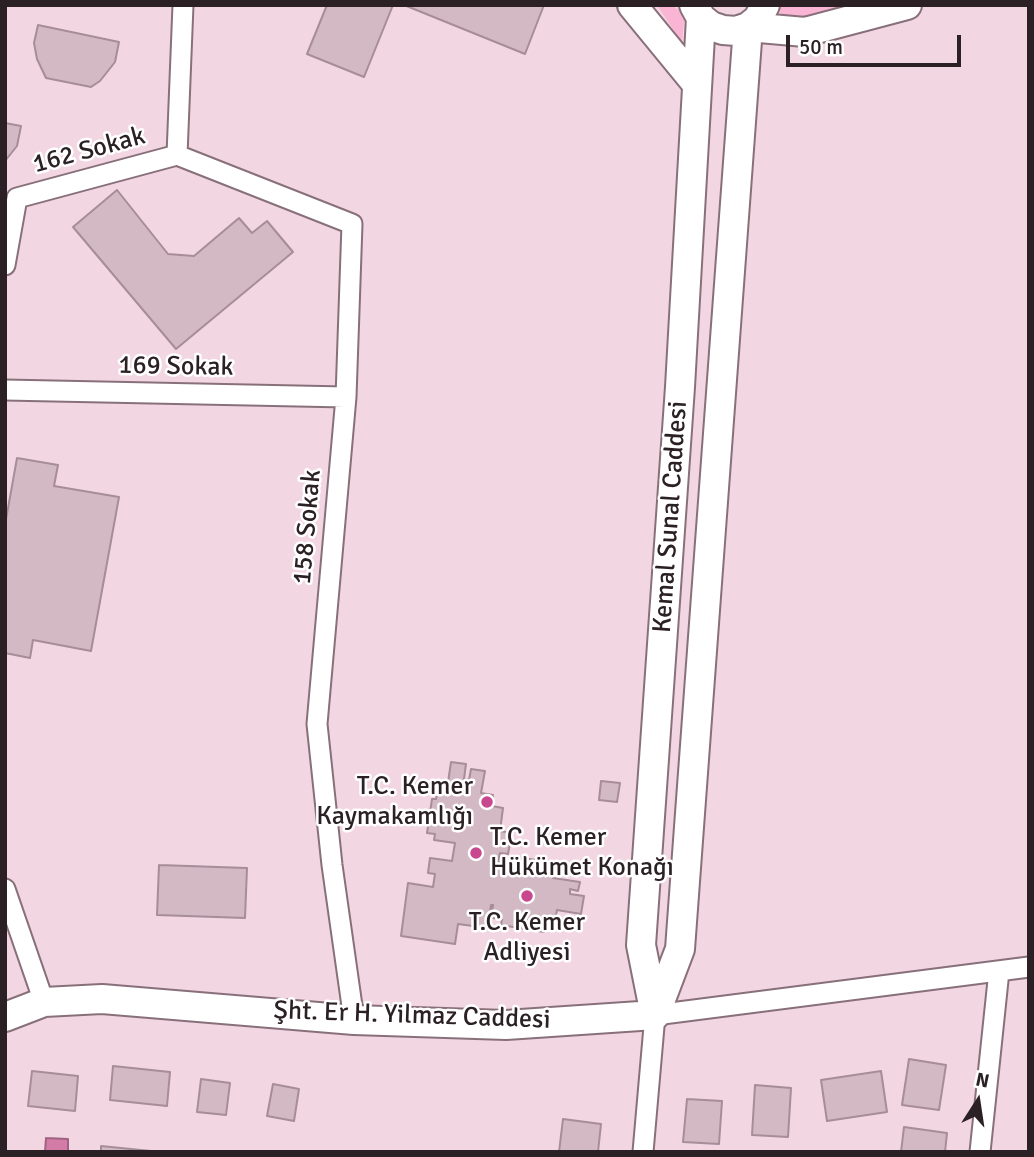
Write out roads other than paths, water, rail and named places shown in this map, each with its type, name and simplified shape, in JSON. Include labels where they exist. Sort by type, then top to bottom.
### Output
[{"type":"street","name":"162 Sokak","points":[[5,265],[17,198],[177,155],[183,5]]},
{"type":"street","points":[[632,5],[696,83]]},
{"type":"street","points":[[698,12],[711,26],[723,30],[736,31],[757,16],[805,32],[906,5]]},
{"type":"street","name":"Kemal Sunal Caddesi","points":[[643,1152],[654,1015],[641,945],[680,387],[698,12]]},
{"type":"street","name":"Kemal Sunal Caddesi","points":[[654,1015],[680,948],[757,16]]},
{"type":"street","name":"158 Sokak","points":[[177,155],[352,224],[346,397],[317,724],[332,865],[355,1020]]},
{"type":"street","name":"169 Sokak","points":[[5,390],[346,397]]},
{"type":"street","points":[[650,817],[689,822]]},
{"type":"street","points":[[5,889],[44,1002]]},
{"type":"street","name":"Şht. Er H. Yilmaz Caddesi","points":[[5,1017],[44,1002],[102,999],[355,1020],[506,1024],[654,1015],[1029,967]]},
{"type":"street","points":[[981,1152],[999,971]]},
{"type":"place","name":"T.C. Kemer Kaymakamlığı","points":[[487,802]]},
{"type":"place","name":"T.C. Kemer Hükümet Konağı","points":[[476,853]]},
{"type":"place","name":"T.C. Kemer Adliyesi","points":[[527,896]]}]
